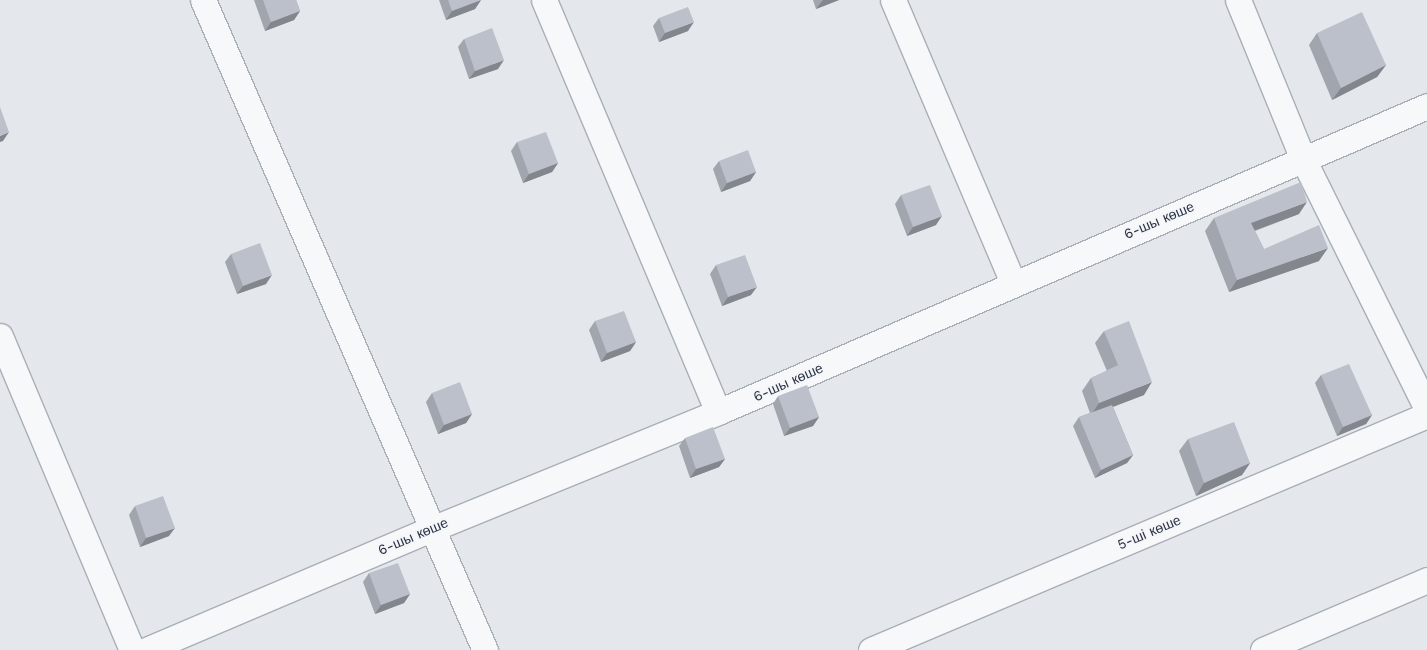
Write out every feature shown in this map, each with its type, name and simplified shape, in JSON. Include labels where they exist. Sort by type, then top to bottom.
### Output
[{"type":"lane","points":[[203,0],[434,528],[485,650]]},
{"type":"lane","points":[[544,0],[718,412]]},
{"type":"lane","points":[[893,0],[1013,283]]},
{"type":"lane","points":[[1238,0],[1303,159],[1427,409]]},
{"type":"lane","name":"6-шы көше","points":[[146,650],[434,528],[718,412],[1013,283],[1427,106]]},
{"type":"lane","points":[[0,336],[132,650]]},
{"type":"lane","name":"5-ші көше","points":[[872,650],[1427,415]]},
{"type":"lane","points":[[1263,650],[1427,580]]},
{"type":"building","points":[[263,0],[296,0],[300,11],[271,22]]},
{"type":"building","points":[[448,0],[481,0],[452,11]]},
{"type":"building","points":[[688,7],[694,22],[665,33],[659,18]]},
{"type":"building","points":[[1362,12],[1386,65],[1341,88],[1317,33]]},
{"type":"building","points":[[492,28],[504,60],[475,71],[464,39]]},
{"type":"building","points":[[0,107],[9,132],[0,136]]},
{"type":"building","points":[[546,132],[558,163],[529,174],[517,142]]},
{"type":"building","points":[[748,150],[756,172],[727,183],[719,161]]},
{"type":"building","points":[[1301,182],[1307,202],[1251,223],[1264,249],[1319,225],[1328,248],[1237,280],[1214,218]]},
{"type":"building","points":[[930,185],[942,216],[913,227],[901,195]]},
{"type":"building","points":[[260,243],[272,275],[243,286],[231,254]]},
{"type":"building","points":[[745,255],[757,287],[728,297],[716,265]]},
{"type":"building","points":[[624,311],[636,342],[607,353],[595,321]]},
{"type":"building","points":[[1129,321],[1152,382],[1099,403],[1091,378],[1118,365],[1104,331]]},
{"type":"building","points":[[1349,364],[1372,415],[1343,427],[1321,375]]},
{"type":"building","points":[[460,382],[472,414],[444,425],[432,393]]},
{"type":"building","points":[[807,385],[819,417],[790,428],[778,396]]},
{"type":"building","points":[[1112,405],[1133,455],[1101,470],[1079,417]]},
{"type":"building","points":[[1234,422],[1250,463],[1204,483],[1188,439]]},
{"type":"building","points":[[713,427],[725,459],[696,469],[685,438]]},
{"type":"building","points":[[163,496],[175,528],[146,538],[135,506]]},
{"type":"building","points":[[398,563],[410,594],[381,605],[369,573]]}]
